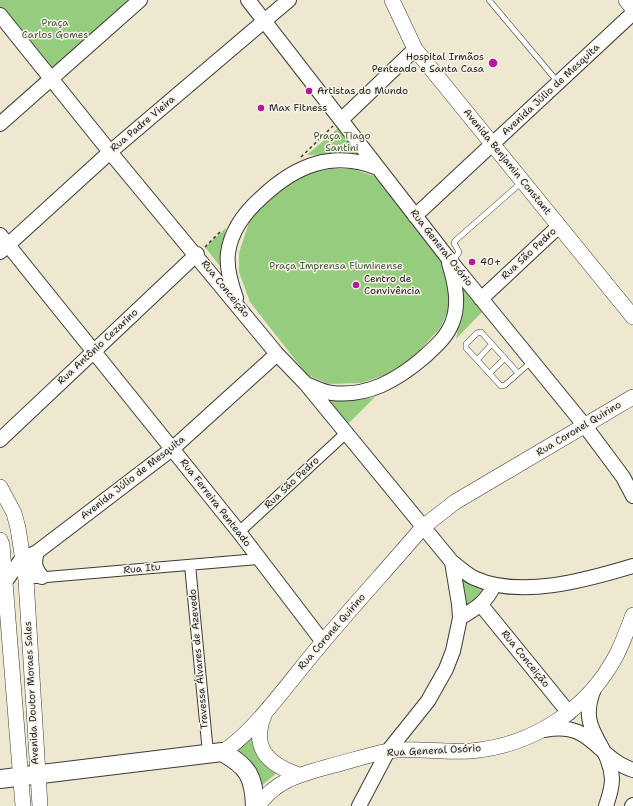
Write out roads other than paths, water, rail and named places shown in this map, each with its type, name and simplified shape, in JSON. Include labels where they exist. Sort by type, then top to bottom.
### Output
[{"type":"highway","name":"Rua Coronel Quirino","points":[[0,779],[215,753]]},
{"type":"highway","points":[[215,753],[236,760],[246,769],[253,782],[255,806]]},
{"type":"main road","points":[[0,124],[140,0]]},
{"type":"main road","name":"Rua General Osório","points":[[248,0],[450,260],[585,426],[622,477],[633,496]]},
{"type":"main road","name":"Rua Padre Vieira","points":[[3,244],[289,0]]},
{"type":"main road","name":"Avenida Benjamin Constant","points":[[392,0],[415,49],[632,313]]},
{"type":"main road","points":[[626,0],[633,9]]},
{"type":"main road","name":"Avenida Júlio de Mesquita","points":[[416,216],[633,13]]},
{"type":"main road","name":"Rua Conceição","points":[[0,15],[110,152],[197,254],[277,354],[306,384],[452,562],[473,577],[494,585],[541,586],[597,577],[633,566]]},
{"type":"main road","points":[[341,120],[415,49]]},
{"type":"main road","points":[[240,308],[231,286],[228,252],[237,227],[252,206],[295,171],[315,163],[350,160],[364,162],[378,168]]},
{"type":"main road","name":"Rua São Pedro","points":[[481,299],[559,226]]},
{"type":"main road","name":"Rua Ferreira Penteado","points":[[3,244],[93,350],[239,532],[258,559],[323,642]]},
{"type":"main road","name":"Rua Antônio Cezarino","points":[[0,440],[93,350],[197,254]]},
{"type":"main road","points":[[306,384],[332,393],[365,391],[395,379],[428,354],[447,333],[455,313],[456,291],[450,260]]},
{"type":"main road","name":"Avenida Júlio de Mesquita","points":[[2,582],[22,560],[37,552],[172,449],[277,354]]},
{"type":"main road","name":"Rua Coronel Quirino","points":[[215,753],[233,746],[266,710],[423,527],[455,502],[633,397]]},
{"type":"main road","name":"Avenida Doutor Moraes Sales","points":[[0,487],[14,513],[18,528],[26,580],[29,775],[23,806]]},
{"type":"main road","name":"Avenida Doutor Moraes Sales","points":[[0,540],[2,582],[29,775],[40,806]]},
{"type":"main road","points":[[37,552],[34,564],[36,571],[42,577]]},
{"type":"main road","points":[[359,806],[388,751],[428,701],[446,669],[453,651],[460,618],[452,562]]},
{"type":"main road","points":[[460,618],[481,605],[490,594],[494,585]]},
{"type":"main road","name":"Rua Conceição","points":[[481,605],[568,713]]},
{"type":"main road","name":"Rua General Osório","points":[[258,806],[272,789],[286,779],[388,751],[470,751],[514,742],[545,730],[568,713],[594,689],[617,655],[633,615]]},
{"type":"main road","points":[[594,689],[587,710],[589,721],[603,751],[612,778],[611,791],[606,806]]},
{"type":"main road","points":[[266,710],[260,724],[262,752],[268,759],[282,769],[298,775]]},
{"type":"main road","points":[[545,730],[559,727],[574,730],[589,737],[622,767],[633,770]]},
{"type":"street","name":"Rua São Pedro","points":[[239,532],[346,433]]},
{"type":"street","name":"Rua Itu","points":[[26,580],[42,577],[258,559]]},
{"type":"street","name":"Travessa Álvares de Azevedo","points":[[190,565],[215,753]]},
{"type":"lane","points":[[489,0],[558,82]]},
{"type":"lane","points":[[450,260],[460,252],[454,243],[456,240],[523,181]]},
{"type":"lane","points":[[518,373],[480,332],[466,344],[466,348],[503,386],[532,362]]},
{"type":"lane","points":[[477,360],[492,344]]},
{"type":"lane","points":[[490,373],[505,358]]},
{"type":"place","name":"Hospital Irmãos Penteado e Santa Casa","points":[[493,63]]},
{"type":"place","name":"Artistas do Mundo","points":[[309,91]]},
{"type":"place","name":"Max Fitness","points":[[261,108]]},
{"type":"place","name":"40+","points":[[472,262]]},
{"type":"place","name":"Centro de Convivência","points":[[356,285]]},
{"type":"park label","name":"Praça Carlos Gomes","points":[[55,28]]},
{"type":"park label","name":"Praça Tiago Santini","points":[[342,142]]},
{"type":"park label","name":"Praça Imprensa Fluminense","points":[[336,266]]}]
